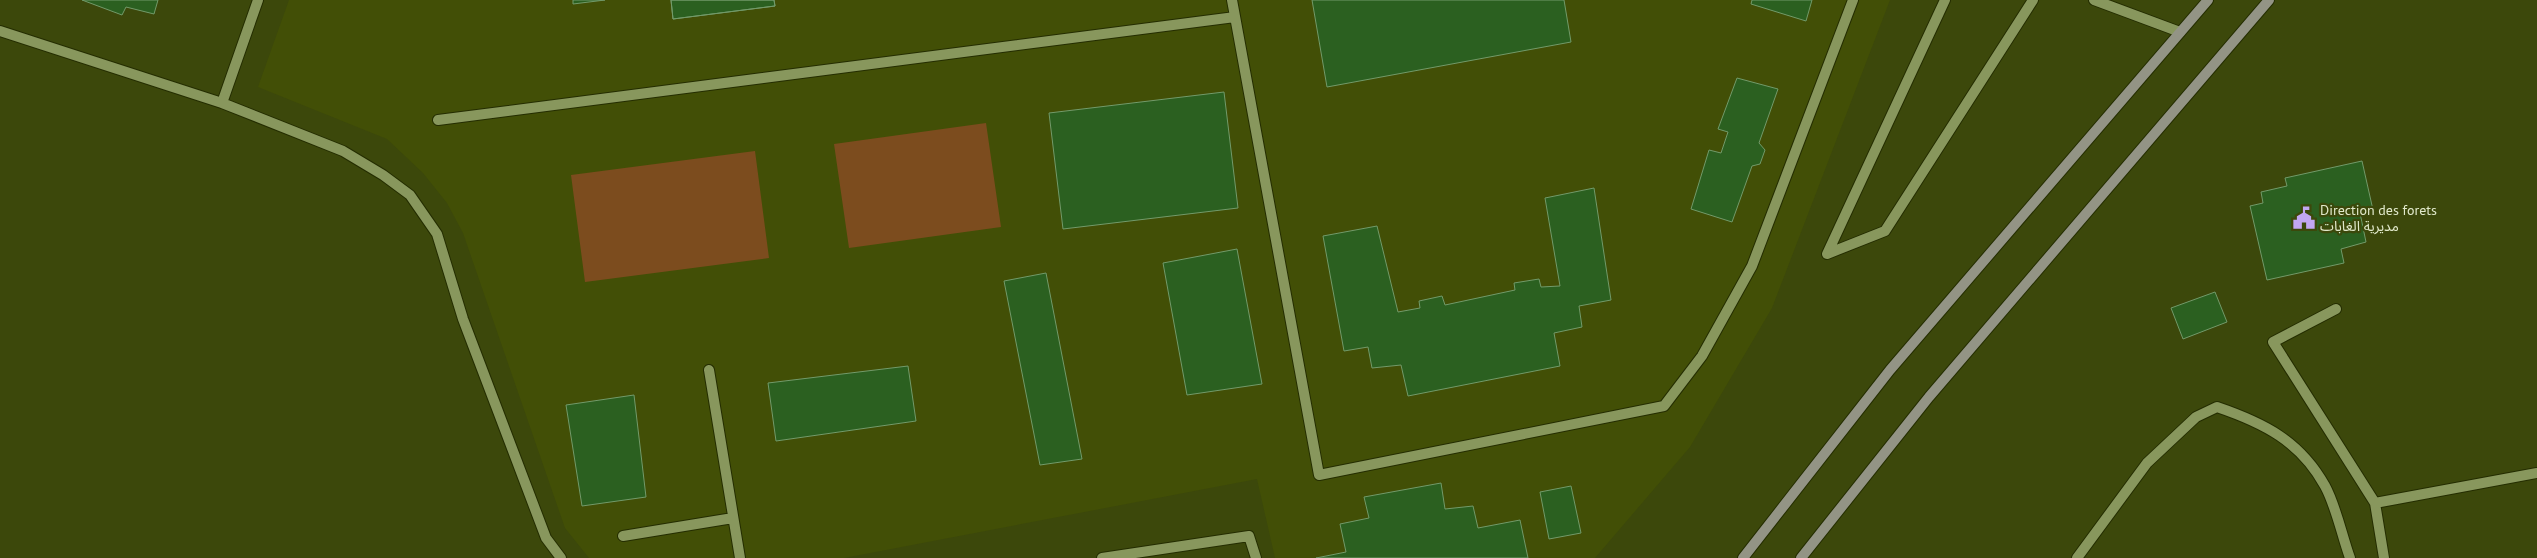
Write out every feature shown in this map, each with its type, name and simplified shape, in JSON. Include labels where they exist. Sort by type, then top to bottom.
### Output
[{"type":"main road","points":[[1742,558],[1890,370],[2208,0]]},
{"type":"main road","points":[[1801,558],[1929,398],[2268,0]]},
{"type":"street","points":[[222,103],[258,0]]},
{"type":"street","points":[[1232,0],[1319,475],[1664,406],[1702,356],[1752,266],[1853,0]]},
{"type":"street","points":[[1945,0],[1827,254],[1885,231],[2033,0]]},
{"type":"street","points":[[2094,0],[2180,32]]},
{"type":"street","points":[[438,120],[1235,16]]},
{"type":"street","points":[[0,31],[222,103],[343,151],[383,175],[410,195],[437,234],[463,319],[546,538],[561,558]]},
{"type":"street","points":[[2336,308],[2273,342],[2376,503],[2384,558]]},
{"type":"street","points":[[709,370],[740,558]]},
{"type":"street","points":[[2077,558],[2148,463],[2196,417],[2217,407],[2250,418],[2296,446],[2325,486],[2350,558]]},
{"type":"street","points":[[2376,503],[2537,473]]},
{"type":"street","points":[[623,536],[733,518]]},
{"type":"street","points":[[1102,558],[1249,536],[1256,558]]},
{"type":"shaded area","points":[[289,0],[1890,0],[1772,308],[1690,447],[1595,558],[1275,558],[1257,479],[844,558],[589,558],[565,528],[463,233],[447,203],[423,173],[387,139],[258,87]]},
{"type":"shaded area","points":[[986,123],[1001,227],[849,248],[834,144]]},
{"type":"shaded area","points":[[755,151],[769,258],[585,282],[571,175]]},
{"type":"building","points":[[82,0],[158,0],[154,14],[126,7],[122,15]]},
{"type":"building","points":[[573,0],[605,0],[573,4]]},
{"type":"building","points":[[671,0],[774,0],[775,6],[673,19]]},
{"type":"building","points":[[671,0],[774,0],[775,6],[673,19]]},
{"type":"building","points":[[1312,0],[1564,0],[1571,42],[1327,87]]},
{"type":"building","points":[[1752,0],[1812,0],[1806,21],[1751,4]]},
{"type":"building","points":[[1737,78],[1778,89],[1759,143],[1765,150],[1760,164],[1752,166],[1732,222],[1691,209],[1709,150],[1721,153],[1728,132],[1718,129]]},
{"type":"building","points":[[1224,92],[1238,208],[1063,229],[1049,113]]},
{"type":"building","points":[[2362,161],[2373,210],[2360,213],[2366,242],[2341,249],[2344,263],[2267,280],[2250,206],[2263,203],[2261,192],[2287,186],[2285,178]]},
{"type":"building","points":[[1594,188],[1611,300],[1579,306],[1582,327],[1554,333],[1560,366],[1408,396],[1401,365],[1372,368],[1368,347],[1344,351],[1323,236],[1377,226],[1398,312],[1420,308],[1419,301],[1442,296],[1445,305],[1515,290],[1514,283],[1539,279],[1541,287],[1560,286],[1545,198]]},
{"type":"building","points":[[1237,249],[1262,384],[1187,395],[1163,263]]},
{"type":"building","points":[[1046,273],[1082,459],[1040,465],[1004,281]]},
{"type":"building","points":[[2215,292],[2227,322],[2183,339],[2171,308]]},
{"type":"building","points":[[908,366],[916,421],[776,441],[768,383]]},
{"type":"building","points":[[634,395],[646,497],[582,506],[566,405]]},
{"type":"building","points":[[1441,483],[1445,509],[1473,506],[1478,528],[1520,520],[1528,558],[1316,558],[1346,552],[1340,524],[1369,518],[1364,497]]},
{"type":"building","points":[[1571,486],[1581,533],[1549,539],[1540,492]]},
{"type":"place","name":"Direction des forets مديرية الغابات","points":[[2304,218]]}]
